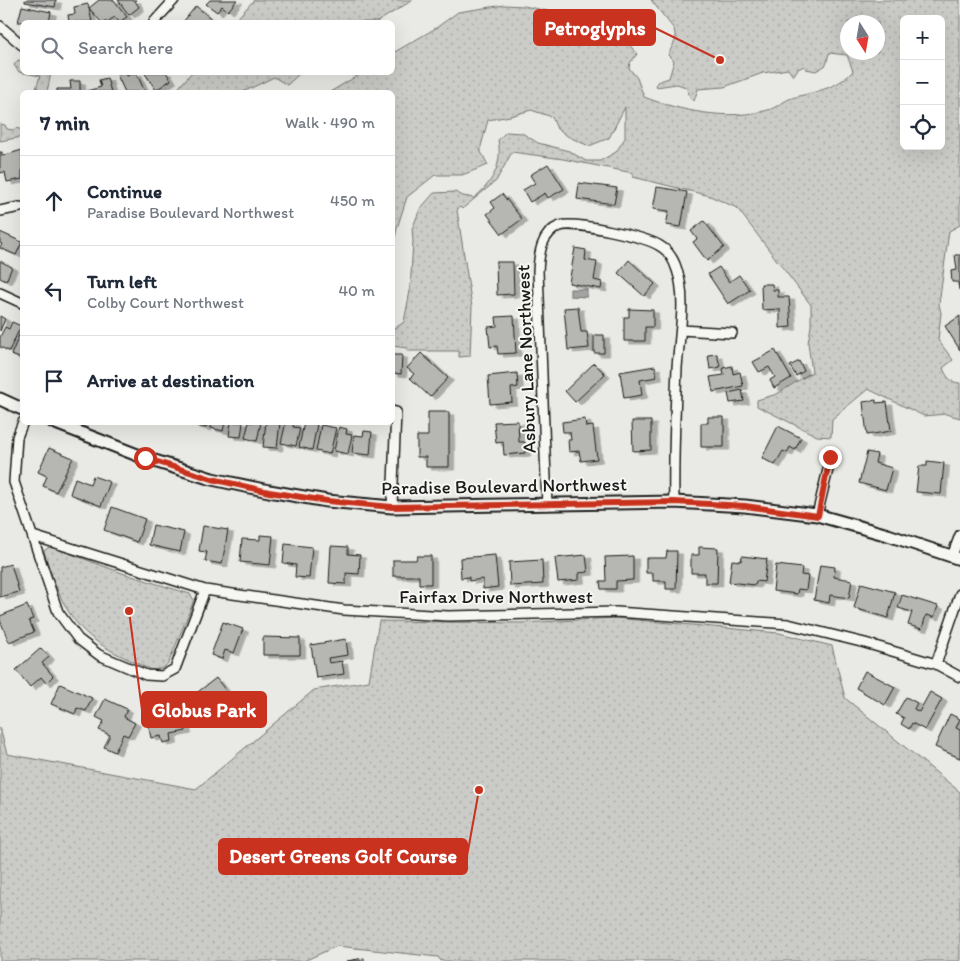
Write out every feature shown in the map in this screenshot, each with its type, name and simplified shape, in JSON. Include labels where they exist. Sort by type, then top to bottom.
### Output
[{"type":"street","points":[[156,20],[174,0]]},
{"type":"street","points":[[0,26],[20,43]]},
{"type":"street","points":[[0,211],[20,207]]},
{"type":"street","name":"Asbury Lane Northwest","points":[[546,505],[538,271],[539,251],[548,235],[560,226],[574,224],[644,239],[660,245],[670,254],[677,270],[681,285],[681,330],[677,367],[674,502]]},
{"type":"street","points":[[0,293],[20,302]]},
{"type":"street","points":[[681,330],[732,333]]},
{"type":"street","points":[[0,399],[20,408]]},
{"type":"street","points":[[392,507],[395,412]]},
{"type":"street","points":[[22,425],[17,438],[14,482],[58,612],[78,639],[100,655],[146,675],[162,676],[174,669],[205,590]]},
{"type":"street","name":"Paradise Boulevard Northwest","points":[[61,425],[145,458],[212,479],[269,492],[392,507],[674,502],[745,506],[818,516],[888,535],[956,558]]},
{"type":"street","points":[[818,516],[830,457]]},
{"type":"street","points":[[956,558],[960,535]]},
{"type":"street","name":"Fairfax Drive Northwest","points":[[33,536],[205,590],[344,610],[448,616],[616,612],[788,624],[865,643],[936,664],[960,677]]},
{"type":"street","points":[[936,664],[960,594]]},
{"type":"shaded area","points":[[254,0],[413,0],[380,20],[236,20]]},
{"type":"shaded area","points":[[651,0],[960,0],[960,225],[949,231],[939,304],[941,313],[938,340],[953,360],[943,368],[944,371],[951,380],[960,383],[960,418],[946,414],[924,416],[868,389],[832,419],[831,437],[817,436],[757,406],[757,400],[777,394],[812,372],[808,343],[811,326],[811,305],[737,208],[710,196],[633,177],[633,173],[563,159],[512,152],[496,181],[462,209],[460,207],[457,210],[472,307],[470,356],[459,357],[459,351],[407,351],[407,348],[395,346],[395,328],[404,322],[410,291],[412,229],[420,209],[434,193],[455,192],[474,198],[495,173],[499,158],[498,140],[506,132],[522,133],[538,143],[569,151],[586,161],[600,161],[616,152],[625,138],[625,107],[609,138],[589,146],[557,129],[552,117],[531,110],[488,120],[480,150],[488,165],[462,175],[435,175],[407,197],[395,238],[395,90],[333,90],[359,75],[395,75],[395,52],[436,28],[458,12],[504,5],[524,6],[577,17],[593,37],[601,36],[608,30],[618,31],[637,54],[630,63],[629,68],[637,78],[644,97],[705,113],[737,115],[753,113],[774,108],[792,98],[816,92],[840,82],[853,71],[849,60],[885,60],[885,15],[840,15],[840,54],[829,53],[826,65],[816,71],[806,69],[804,66],[798,69],[793,76],[788,69],[763,73],[724,87],[698,89],[694,101],[691,99],[686,87],[677,84],[656,87],[657,82],[669,78],[674,61],[668,55],[676,39],[674,29]]},
{"type":"shaded area","points":[[18,60],[20,60],[20,72],[19,72],[14,65]]},
{"type":"shaded area","points":[[35,75],[51,75],[47,90],[36,90],[40,76]]},
{"type":"shaded area","points":[[189,75],[298,75],[287,85],[274,77],[247,90],[177,90]]},
{"type":"shaded area","points":[[0,124],[5,125],[7,129],[20,129],[20,137],[0,141]]},
{"type":"shaded area","points":[[570,289],[587,289],[587,297],[570,296]]},
{"type":"shaded area","points":[[50,546],[122,573],[190,594],[194,600],[169,662],[162,668],[151,670],[109,649],[86,632],[77,623],[62,601],[44,551]]},
{"type":"shaded area","points":[[615,618],[779,633],[832,646],[845,698],[960,792],[960,961],[441,961],[438,957],[337,946],[304,961],[0,961],[0,728],[7,754],[196,789],[314,690],[369,681],[379,621],[521,623]]},
{"type":"building","points":[[25,0],[56,0],[55,7],[25,2]]},
{"type":"building","points":[[99,0],[114,0],[127,17],[122,20],[117,20],[115,17],[110,20],[99,20],[89,8]]},
{"type":"building","points":[[118,0],[136,0],[139,7],[129,15]]},
{"type":"building","points":[[210,0],[237,0],[228,11],[222,6],[217,12],[206,4]]},
{"type":"building","points":[[88,4],[92,20],[69,20],[68,15],[75,14],[74,7]]},
{"type":"building","points":[[22,6],[51,12],[49,20],[20,20],[18,22]]},
{"type":"building","points":[[196,6],[213,20],[185,20]]},
{"type":"building","points":[[117,75],[137,75],[144,90],[124,90]]},
{"type":"building","points":[[146,75],[168,75],[171,80],[156,90]]},
{"type":"building","points":[[107,78],[110,90],[90,90],[101,87],[99,80]]},
{"type":"building","points":[[70,81],[80,81],[80,90],[57,90],[57,89],[71,89]]},
{"type":"building","points":[[20,151],[20,179],[7,182],[5,172],[0,173],[0,152],[2,152],[2,156]]},
{"type":"building","points":[[548,164],[564,189],[548,198],[545,193],[530,202],[523,190],[535,183],[530,175]]},
{"type":"building","points":[[579,183],[617,188],[614,204],[577,199]]},
{"type":"building","points":[[657,187],[687,192],[681,227],[666,225],[669,211],[653,209]]},
{"type":"building","points":[[502,194],[522,219],[502,234],[487,214],[495,208],[491,202]]},
{"type":"building","points":[[704,221],[724,247],[707,261],[693,242],[697,239],[691,231]]},
{"type":"building","points":[[0,232],[20,241],[20,246],[16,255],[0,248],[2,244],[0,243]]},
{"type":"building","points":[[575,248],[586,250],[585,260],[597,262],[594,280],[602,282],[601,289],[569,283]]},
{"type":"building","points":[[955,255],[960,255],[959,290],[958,282],[952,282],[951,271],[957,270]]},
{"type":"building","points":[[629,260],[655,284],[644,296],[618,273]]},
{"type":"building","points":[[0,261],[12,267],[6,281],[0,278]]},
{"type":"building","points":[[496,262],[513,262],[514,294],[497,295]]},
{"type":"building","points":[[719,267],[729,282],[739,275],[750,290],[728,304],[708,274]]},
{"type":"building","points":[[761,284],[772,284],[773,290],[778,290],[778,297],[789,297],[791,327],[780,328],[780,309],[762,310]]},
{"type":"building","points":[[578,307],[581,332],[587,332],[589,348],[568,350],[564,308]]},
{"type":"building","points":[[629,309],[653,310],[653,327],[645,327],[645,341],[624,341],[624,317],[629,317]]},
{"type":"building","points":[[0,316],[5,319],[0,331]]},
{"type":"building","points":[[514,316],[516,353],[498,354],[497,346],[490,347],[488,327],[497,326],[496,317]]},
{"type":"building","points":[[960,316],[960,350],[945,326]]},
{"type":"building","points":[[12,322],[20,326],[9,351],[0,347],[0,337],[5,327],[9,329]]},
{"type":"building","points":[[20,333],[20,358],[11,355]]},
{"type":"building","points":[[594,335],[604,335],[604,353],[594,353]]},
{"type":"building","points":[[775,350],[791,378],[774,388],[770,380],[775,377],[769,367],[759,372],[753,362]]},
{"type":"building","points":[[421,353],[448,378],[430,397],[410,378],[414,374],[407,368]]},
{"type":"building","points":[[717,354],[720,367],[710,369],[708,355]]},
{"type":"building","points":[[395,355],[402,355],[401,374],[395,373]]},
{"type":"building","points":[[799,361],[804,371],[796,376],[790,366]]},
{"type":"building","points":[[594,363],[605,374],[575,402],[565,391]]},
{"type":"building","points":[[655,366],[657,377],[640,380],[642,395],[624,398],[620,372]]},
{"type":"building","points":[[732,366],[733,374],[740,372],[743,386],[713,392],[710,377],[724,375],[723,368]]},
{"type":"building","points":[[517,373],[518,387],[511,388],[512,402],[490,404],[488,376]]},
{"type":"building","points":[[742,390],[744,401],[730,403],[728,393]]},
{"type":"building","points":[[876,400],[876,403],[887,402],[891,431],[867,435],[863,402]]},
{"type":"building","points":[[428,412],[449,412],[449,467],[426,467],[426,457],[417,457],[417,436],[428,436]]},
{"type":"building","points":[[708,417],[724,417],[724,447],[701,447],[701,423],[708,423]]},
{"type":"building","points":[[585,419],[586,427],[593,426],[597,459],[581,461],[579,451],[569,452],[568,440],[571,440],[570,432],[563,432],[562,422]]},
{"type":"building","points":[[518,421],[519,442],[525,442],[525,453],[504,455],[503,442],[496,443],[494,422]]},
{"type":"building","points":[[632,421],[651,421],[651,450],[633,451]]},
{"type":"building","points":[[194,425],[206,425],[206,428]]},
{"type":"building","points":[[212,425],[224,425],[223,431],[211,428]]},
{"type":"building","points":[[231,425],[243,425],[241,437],[229,436]]},
{"type":"building","points":[[248,425],[260,425],[257,441],[245,438]]},
{"type":"building","points":[[266,425],[280,425],[277,448],[263,447]]},
{"type":"building","points":[[285,425],[293,425],[293,427],[300,428],[296,446],[281,443]]},
{"type":"building","points":[[303,425],[317,425],[312,450],[299,447]]},
{"type":"building","points":[[321,425],[336,428],[330,454],[316,451]]},
{"type":"building","points":[[778,426],[801,438],[795,450],[790,447],[787,453],[783,451],[775,465],[762,458]]},
{"type":"building","points":[[339,427],[347,429],[346,434],[352,435],[348,454],[334,451]]},
{"type":"building","points":[[364,431],[372,432],[370,455],[352,453],[354,435],[363,436]]},
{"type":"building","points":[[49,448],[73,458],[56,492],[43,486],[47,476],[38,472]]},
{"type":"building","points":[[867,452],[877,454],[875,463],[892,468],[886,490],[859,483]]},
{"type":"building","points":[[927,461],[944,463],[941,494],[916,492],[919,466],[927,466]]},
{"type":"building","points":[[93,476],[110,482],[101,506],[70,494],[75,478],[90,484]]},
{"type":"building","points":[[112,507],[145,519],[137,542],[104,530]]},
{"type":"building","points":[[153,525],[184,532],[180,552],[149,545]]},
{"type":"building","points":[[203,526],[228,530],[222,564],[205,561],[207,552],[199,551]]},
{"type":"building","points":[[260,535],[273,536],[270,565],[240,562],[242,539],[260,540]]},
{"type":"building","points":[[285,544],[312,547],[309,578],[295,577],[296,565],[283,563]]},
{"type":"building","points":[[331,546],[348,547],[348,554],[360,555],[359,574],[346,573],[346,584],[329,583]]},
{"type":"building","points":[[699,547],[718,548],[717,583],[705,583],[705,573],[691,573],[691,555],[699,555]]},
{"type":"building","points":[[667,551],[677,551],[676,589],[666,589],[666,581],[653,581],[653,573],[646,573],[646,558],[666,558]]},
{"type":"building","points":[[495,555],[498,587],[483,589],[483,579],[469,581],[469,577],[461,578],[460,558]]},
{"type":"building","points":[[586,555],[588,572],[579,573],[579,580],[558,582],[555,558]]},
{"type":"building","points":[[417,556],[431,556],[431,584],[419,584],[419,576],[393,576],[393,560],[416,560]]},
{"type":"building","points":[[633,556],[633,580],[616,581],[616,589],[601,589],[600,581],[606,581],[605,557]]},
{"type":"building","points":[[742,556],[767,559],[764,582],[756,581],[755,585],[729,582],[732,560],[741,561]]},
{"type":"building","points":[[542,560],[543,584],[510,586],[509,562]]},
{"type":"building","points":[[11,564],[19,592],[0,597],[0,567]]},
{"type":"building","points":[[776,565],[802,568],[801,575],[808,576],[806,590],[798,589],[797,594],[773,591]]},
{"type":"building","points":[[820,565],[835,567],[834,577],[852,580],[849,598],[830,595],[829,603],[814,600]]},
{"type":"building","points":[[861,583],[895,592],[888,618],[854,608]]},
{"type":"building","points":[[902,595],[938,606],[934,617],[926,615],[922,629],[908,625],[912,612],[898,608]]},
{"type":"building","points":[[27,605],[33,619],[29,620],[34,632],[9,642],[0,616]]},
{"type":"building","points":[[223,622],[243,629],[234,653],[225,650],[222,659],[211,655]]},
{"type":"building","points":[[263,637],[300,638],[300,655],[263,655]]},
{"type":"building","points":[[346,639],[348,655],[328,658],[329,663],[342,661],[344,674],[316,678],[311,645]]},
{"type":"building","points":[[41,648],[49,657],[42,663],[53,676],[46,683],[41,677],[30,687],[16,670]]},
{"type":"building","points":[[865,671],[895,687],[885,705],[856,688]]},
{"type":"building","points":[[216,678],[234,701],[226,707],[222,702],[205,717],[190,698]]},
{"type":"building","points":[[60,684],[92,698],[86,711],[77,708],[75,714],[51,704]]},
{"type":"building","points":[[930,692],[942,699],[925,730],[912,723],[909,729],[901,724],[904,718],[896,714],[906,697],[917,703],[914,709],[919,712]]},
{"type":"building","points":[[105,699],[127,709],[124,717],[135,723],[128,736],[123,734],[115,752],[104,747],[110,735],[99,730],[104,721],[96,717]]},
{"type":"building","points":[[183,713],[186,731],[171,734],[172,741],[163,743],[161,736],[151,738],[147,719]]},
{"type":"building","points":[[950,714],[960,719],[956,728],[960,730],[960,758],[935,747]]},
{"type":"building","points":[[364,958],[364,961],[347,961]]},
{"type":"place","name":"Petroglyphs","points":[[720,60]]},
{"type":"place","name":"Globus Park","points":[[129,611]]},
{"type":"place","name":"Desert Greens Golf Course","points":[[479,790]]},
{"type":"route","points":[[145,458],[212,479],[269,492],[327,501],[392,507],[674,502],[745,506],[818,516],[830,457]]}]
